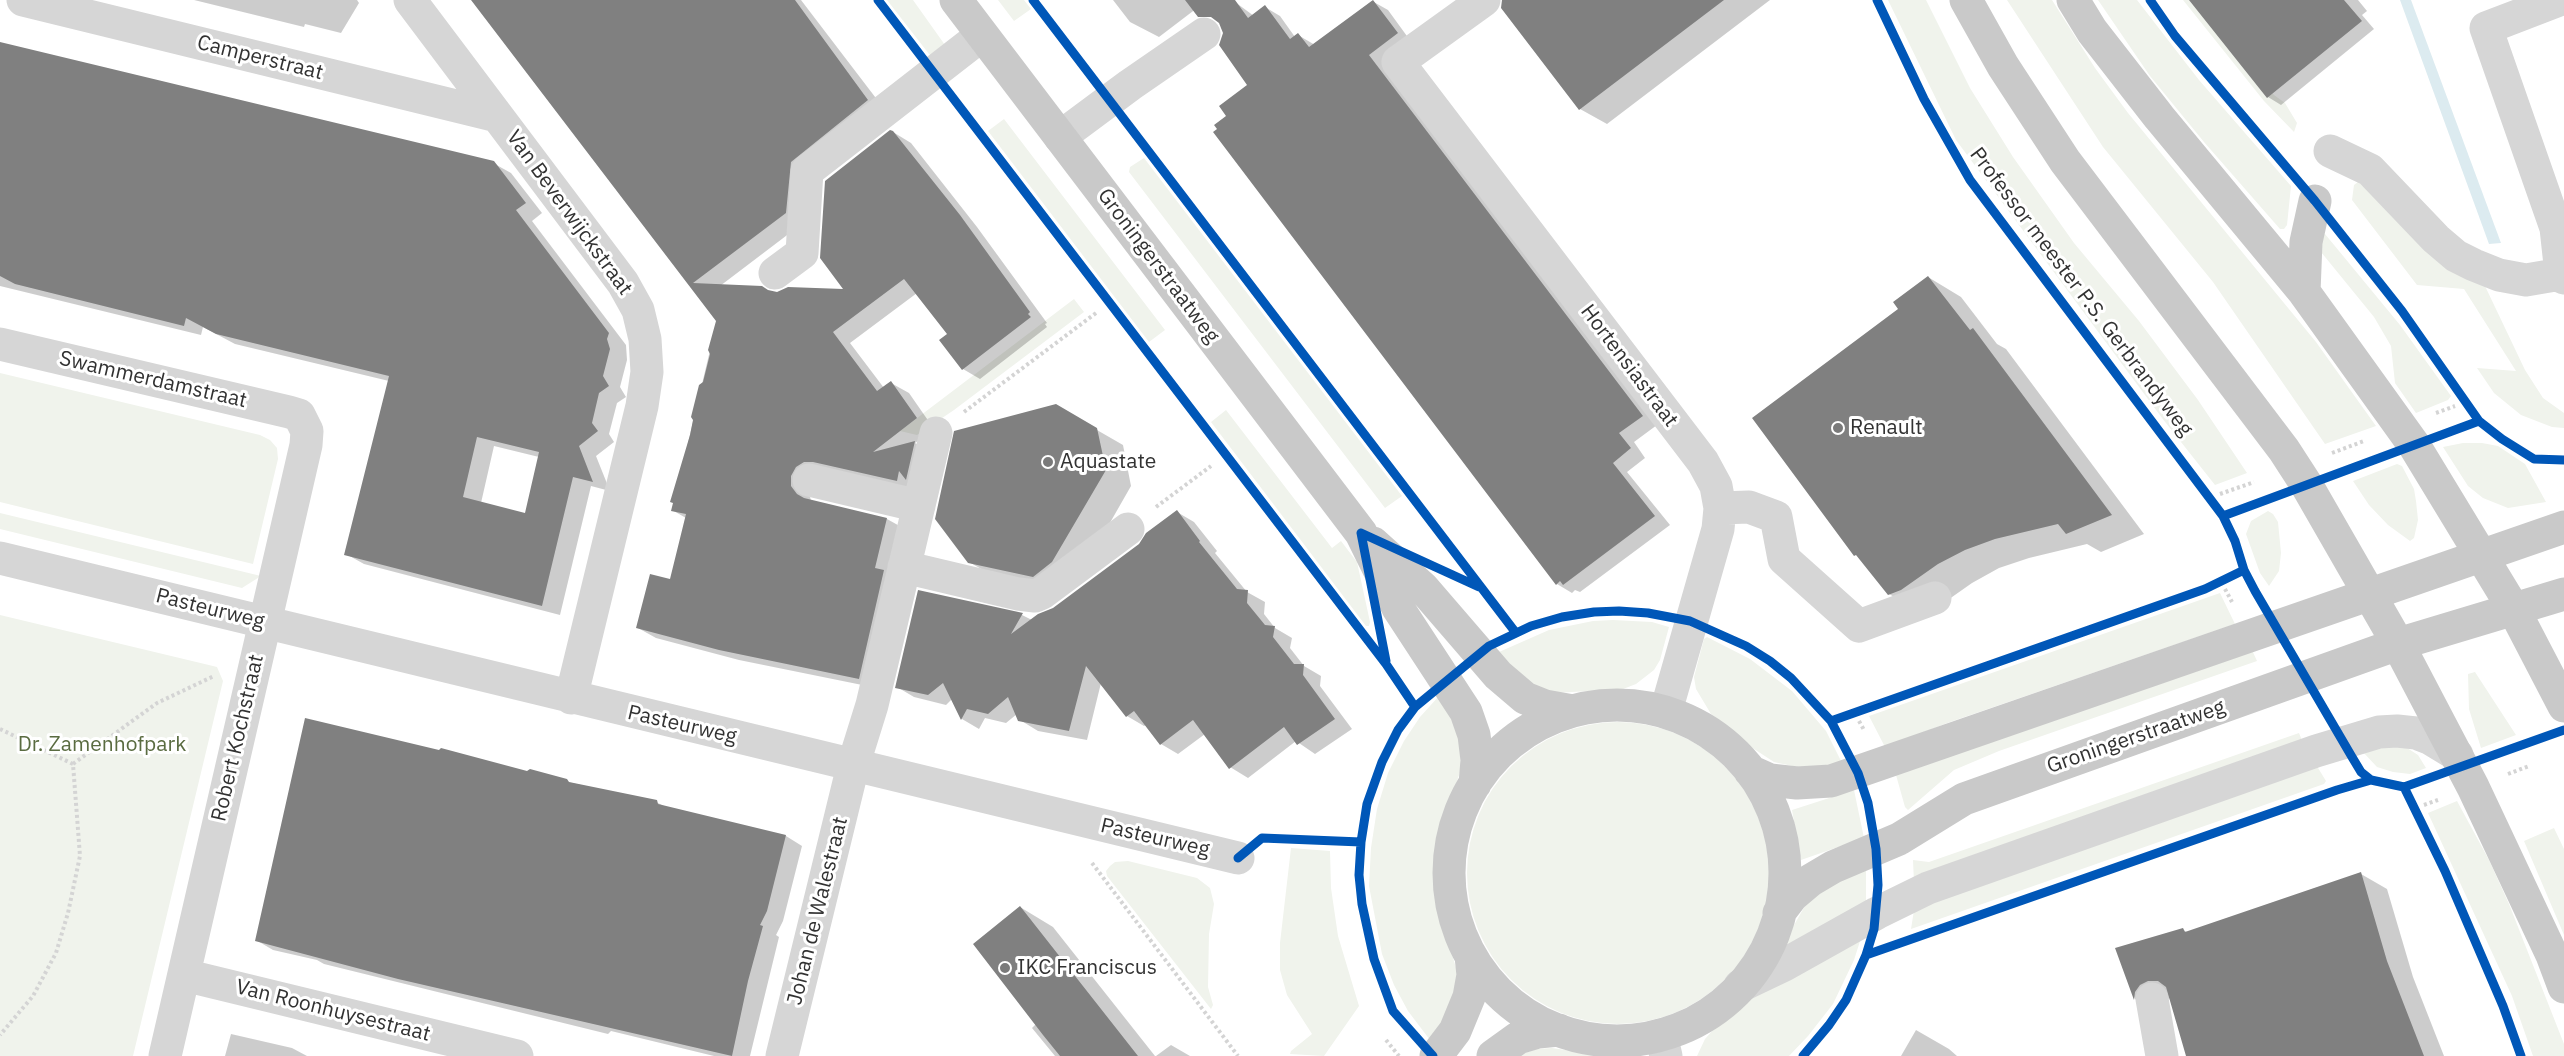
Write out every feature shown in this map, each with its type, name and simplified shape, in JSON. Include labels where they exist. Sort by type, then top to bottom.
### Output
[{"type":"main road","name":"Groningerstraatweg","points":[[956,0],[1361,533],[1398,608],[1466,712],[1474,735],[1477,760],[1475,784]]},
{"type":"main road","points":[[1966,0],[2002,66],[2064,161],[2295,466],[2370,594],[2457,755],[2552,955],[2564,987]]},
{"type":"main road","points":[[2073,0],[2092,31],[2152,109],[2216,189],[2304,292],[2414,445],[2482,554],[2564,706]]},
{"type":"main road","points":[[2304,292],[2306,242],[2315,201]]},
{"type":"main road","points":[[1750,771],[1770,780],[1797,783],[1831,781],[2564,527]]},
{"type":"main road","name":"Groningerstraatweg","points":[[1361,533],[1423,588],[1492,668],[1525,698],[1545,706],[1573,711]]},
{"type":"main road","name":"Groningerstraatweg","points":[[1779,913],[1792,896],[1811,880],[1833,867],[1899,839],[1964,799],[2398,644],[2564,594]]},
{"type":"main road","points":[[1623,704],[1666,711],[1700,726],[1733,751],[1759,782],[1776,819],[1785,858],[1783,899],[1772,938],[1752,974],[1724,1003],[1664,1045],[1651,1038],[1611,1041],[1570,1035],[1533,1019],[1501,995],[1471,956],[1458,927],[1449,887],[1451,846],[1462,807],[1482,772],[1510,742],[1545,720],[1573,711],[1623,704]]},
{"type":"main road","points":[[1436,1056],[1455,1031],[1469,997],[1473,975],[1471,956]]},
{"type":"main road","points":[[1493,1056],[1518,1038],[1539,1032],[1559,1030]]},
{"type":"street","name":"Camperstraat","points":[[23,0],[497,116]]},
{"type":"street","name":"Van Beverwijckstraat","points":[[410,0],[623,283],[638,310],[645,339],[647,372],[642,406],[570,698]]},
{"type":"street","name":"Hortensiastraat","points":[[1484,0],[1398,62],[1703,462],[1716,486],[1720,508],[1718,529],[1666,711]]},
{"type":"street","points":[[2330,151],[2370,170],[2436,239],[2457,256],[2499,275],[2526,280],[2562,276],[2556,228],[2486,28],[2559,0]]},
{"type":"street","points":[[1060,137],[1204,34]]},
{"type":"street","points":[[775,273],[802,253],[807,171],[982,35]]},
{"type":"street","name":"Swammerdamstraat","points":[[0,344],[289,412],[299,415],[304,421]]},
{"type":"street","name":"Robert Kochstraat","points":[[165,1056],[306,445],[307,430],[304,421]]},
{"type":"street","name":"Johan de Walestraat","points":[[782,1056],[853,766],[872,705],[936,434]]},
{"type":"street","points":[[809,480],[919,506]]},
{"type":"street","points":[[1720,508],[1749,507],[1776,517],[1784,559],[1859,626],[1935,598]]},
{"type":"street","points":[[904,567],[1035,596],[1128,529]]},
{"type":"street","name":"Pasteurweg","points":[[0,558],[570,698],[1238,858]]},
{"type":"street","points":[[1740,986],[1928,888],[2316,751],[2379,732],[2397,731],[2416,733],[2429,738],[2457,755]]},
{"type":"street","name":"Van Roonhuysestraat","points":[[184,975],[517,1056]]},
{"type":"street","points":[[2152,999],[2162,1056]]},
{"type":"path","points":[[936,434],[1095,313]]},
{"type":"path","points":[[2331,454],[2372,438]]},
{"type":"path","points":[[1128,529],[1211,466]]},
{"type":"path","points":[[2220,494],[2254,482]]},
{"type":"path","points":[[2213,585],[2228,578]]},
{"type":"path","points":[[73,764],[157,703],[180,690],[218,674]]},
{"type":"path","points":[[1854,713],[1865,709]]},
{"type":"path","points":[[0,729],[73,764]]},
{"type":"path","points":[[0,1035],[33,996],[56,953],[68,913],[80,856],[73,764]]},
{"type":"path","points":[[2507,774],[2529,766]]},
{"type":"path","points":[[1100,825],[1091,862],[1238,1056]]},
{"type":"path","points":[[1386,1040],[1399,1056]]},
{"type":"green space","points":[[887,0],[913,0],[945,45],[932,56],[929,54]]},
{"type":"green space","points":[[998,0],[1024,0],[1031,9],[1014,21]]},
{"type":"green space","points":[[1888,0],[1926,0],[1970,88],[2013,157],[2074,243],[2139,321],[2198,400],[2247,473],[2215,485],[2162,418],[1956,140]]},
{"type":"green space","points":[[2007,0],[2052,0],[2095,68],[2128,113],[2316,342],[2376,426],[2325,444],[2213,282],[2103,147]]},
{"type":"green space","points":[[2098,0],[2137,0],[2199,80],[2291,186],[2287,225],[2284,229],[2280,229],[2150,76]]},
{"type":"green space","points":[[2183,0],[2193,0],[2198,5],[2274,95],[2285,103],[2297,123],[2294,132],[2264,101]]},
{"type":"green space","points":[[1004,119],[1165,330],[1149,342],[988,131]]},
{"type":"green space","points":[[1144,158],[1402,496],[1385,508],[1129,172],[1130,167]]},
{"type":"green space","points":[[2358,182],[2485,286],[2525,370],[2543,398],[2564,413],[2564,428],[2552,427],[2521,415],[2494,393],[2477,368],[2516,371],[2464,289],[2417,285],[2352,200],[2354,185]]},
{"type":"green space","points":[[2325,234],[2400,325],[2451,396],[2448,400],[2416,413],[2395,383],[2391,346],[2374,317],[2321,252],[2318,237]]},
{"type":"green space","points":[[1074,299],[1084,312],[954,410],[917,435],[900,431]]},
{"type":"green space","points":[[0,373],[260,435],[270,440],[277,448],[278,459],[253,564],[0,502]]},
{"type":"green space","points":[[1226,410],[1332,548],[1341,541],[1357,562],[1369,626],[1366,626],[1211,422]]},
{"type":"green space","points":[[2463,443],[2498,446],[2525,464],[2546,502],[2508,508],[2483,498],[2468,486],[2443,447]]},
{"type":"green space","points":[[2397,464],[2402,466],[2414,489],[2418,520],[2414,538],[2410,541],[2388,525],[2369,505],[2353,481]]},
{"type":"green space","points":[[2268,511],[2278,522],[2281,553],[2279,571],[2269,586],[2260,573],[2246,534],[2251,521]]},
{"type":"green space","points":[[0,513],[261,576],[242,588],[0,529]]},
{"type":"green space","points":[[2220,593],[2235,624],[1950,722],[1885,747],[1869,716]]},
{"type":"green space","name":"Dr. Zamenhofpark","points":[[0,615],[217,667],[223,681],[133,1056],[0,1056]]},
{"type":"green space","points":[[1593,621],[1652,622],[1669,627],[1660,660],[1654,670],[1636,684],[1623,689],[1555,693],[1533,686],[1510,671],[1499,652],[1549,630]]},
{"type":"green space","points":[[1707,637],[1750,659],[1792,691],[1826,731],[1842,763],[1806,769],[1774,762],[1751,747],[1711,714],[1696,689],[1694,677],[1704,639]]},
{"type":"green space","points":[[2252,650],[2257,661],[1999,751],[1954,770],[1908,810],[1905,807],[1896,775]]},
{"type":"green space","points":[[2475,672],[2516,735],[2481,748],[2469,709],[2468,674]]},
{"type":"green space","points":[[1439,696],[1459,734],[1461,769],[1440,832],[1435,874],[1438,908],[1457,971],[1453,1005],[1430,1040],[1408,1011],[1394,985],[1382,954],[1369,886],[1371,848],[1377,809],[1388,773],[1404,741],[1420,717]]},
{"type":"green space","points":[[1618,722],[1647,725],[1676,733],[1702,747],[1725,766],[1744,789],[1758,815],[1766,844],[1769,873],[1766,902],[1758,931],[1744,957],[1725,980],[1702,999],[1676,1013],[1647,1021],[1618,1024],[1589,1021],[1560,1013],[1534,999],[1511,980],[1492,957],[1478,931],[1470,902],[1467,873],[1470,844],[1478,815],[1492,789],[1511,766],[1534,747],[1560,733],[1589,725]]},
{"type":"green space","points":[[2299,733],[2303,743],[1914,883],[1913,860],[1929,862]]},
{"type":"green space","points":[[2404,746],[2418,755],[2426,768],[2410,774],[2393,772],[2377,767],[2362,751],[2363,748]]},
{"type":"green space","points":[[2315,763],[2326,781],[2324,784],[1911,929],[1915,904]]},
{"type":"green space","points":[[1854,790],[1864,838],[1801,860],[1792,810]]},
{"type":"green space","points":[[2457,801],[2489,860],[2509,904],[2564,1044],[2564,1056],[2533,1056],[2512,996],[2428,813]]},
{"type":"green space","points":[[2554,828],[2564,849],[2564,935],[2524,841]]},
{"type":"green space","points":[[1291,848],[1330,851],[1331,888],[1338,936],[1359,1006],[1324,1056],[1290,1054],[1312,1034],[1287,995],[1280,970],[1280,943]]},
{"type":"green space","points":[[1128,861],[1197,878],[1210,888],[1214,904],[1209,934],[1208,987],[1213,1005],[1211,1009],[1107,876],[1106,871],[1115,862]]},
{"type":"green space","points":[[1866,870],[1866,908],[1783,951],[1789,934],[1806,904],[1825,887]]},
{"type":"green space","points":[[1862,935],[1854,960],[1833,1004],[1789,1056],[1697,1056],[1705,1039],[1713,1030],[1759,990]]},
{"type":"green space","points":[[1552,1048],[1618,1056],[1515,1056],[1537,1049]]},
{"type":"shaded area","points":[[2400,0],[2411,0],[2501,243],[2489,244]]},
{"type":"building","points":[[471,0],[795,0],[868,100],[791,162],[786,213],[693,283],[762,286],[777,292],[788,287],[843,289],[820,258],[825,181],[890,130],[960,215],[1030,312],[1028,314],[1031,317],[962,370],[939,340],[947,334],[904,279],[833,332],[877,391],[891,381],[917,418],[873,452],[915,441],[906,480],[899,471],[897,481],[813,462],[804,462],[796,467],[791,476],[791,486],[797,494],[804,498],[887,518],[875,568],[884,570],[859,679],[719,650],[636,628],[650,574],[670,579],[686,514],[671,511],[673,503],[670,502],[690,435],[693,420],[691,417],[699,385],[703,382],[716,321]]},
{"type":"building","points":[[1185,0],[1235,0],[1248,18],[1265,5],[1290,39],[1298,33],[1309,47],[1373,0],[1398,33],[1369,55],[1643,416],[1619,433],[1631,448],[1613,463],[1655,516],[1563,585],[1560,581],[1556,585],[1213,132],[1217,129],[1214,125],[1226,116],[1219,106],[1247,85],[1219,45],[1223,33],[1219,23],[1211,17],[1198,17]]},
{"type":"building","points":[[1502,0],[1724,0],[1579,110],[1501,8]]},
{"type":"building","points":[[2189,0],[2344,0],[2362,21],[2267,98]]},
{"type":"building","points":[[0,42],[494,161],[526,203],[516,210],[609,333],[607,339],[610,349],[603,376],[609,386],[599,393],[592,423],[598,431],[579,446],[593,482],[573,477],[542,606],[344,555],[389,376],[216,334],[186,318],[184,326],[15,284],[0,276]],"holes":[[[477,437],[539,452],[525,513],[463,497]]]},
{"type":"building","points":[[1928,276],[1970,330],[1973,328],[2112,515],[2066,534],[2058,524],[1995,539],[1965,550],[1938,564],[1901,590],[1888,595],[1856,555],[1854,556],[1752,418],[1898,309],[1893,302]]},
{"type":"building","points":[[1056,404],[1097,428],[1106,470],[1052,562],[1033,577],[968,563],[935,519],[954,431]]},
{"type":"building","points":[[1177,510],[1199,542],[1237,589],[1248,590],[1247,603],[1265,625],[1275,626],[1273,637],[1294,664],[1304,664],[1303,675],[1335,719],[1297,745],[1284,727],[1229,769],[1193,720],[1160,745],[1134,711],[1126,717],[1086,666],[1069,731],[1018,721],[1008,697],[988,714],[967,709],[961,720],[943,683],[928,695],[895,688],[918,590],[1023,613],[1011,634],[1038,614],[1053,608],[1139,544],[1146,533]]},
{"type":"building","points":[[305,718],[439,750],[441,748],[527,771],[530,769],[567,779],[569,782],[657,800],[658,804],[786,835],[767,911],[760,925],[763,926],[748,981],[732,1056],[398,979],[255,941]]},
{"type":"building","points":[[2361,872],[2387,961],[2424,1056],[2186,1056],[2166,987],[2158,981],[2148,981],[2140,985],[2135,992],[2134,1000],[2115,948],[2183,928],[2185,932]]},
{"type":"building","points":[[1020,906],[1138,1056],[1060,1056],[1043,1035],[973,944]]},
{"type":"cycle path","points":[[878,0],[1386,664],[1415,707]]},
{"type":"cycle path","points":[[1033,0],[1516,633]]},
{"type":"cycle path","name":"Professor meester P.S. Gerbrandyweg","points":[[1877,0],[1924,99],[1970,180],[2223,516],[2235,541],[2244,570],[2255,591],[2361,772],[2371,780]]},
{"type":"cycle path","points":[[2150,0],[2175,36],[2315,201],[2402,311],[2479,421],[2534,459],[2564,460]]},
{"type":"cycle path","points":[[2223,516],[2479,421]]},
{"type":"cycle path","points":[[1361,533],[1386,661]]},
{"type":"cycle path","points":[[1361,533],[1479,587]]},
{"type":"cycle path","points":[[1831,721],[2205,589],[2244,570]]},
{"type":"cycle path","points":[[1433,1056],[1393,1011],[1374,959],[1362,904],[1359,875],[1361,842],[1367,804],[1382,762],[1398,730],[1415,707],[1489,646],[1531,626],[1562,617],[1619,611],[1648,613],[1690,621],[1746,646],[1770,661],[1791,678],[1831,721],[1858,773],[1868,803],[1876,849],[1878,885],[1874,929],[1866,955],[1846,1000],[1803,1056]]},
{"type":"cycle path","points":[[1866,955],[2337,790],[2371,780],[2404,787],[2564,730]]},
{"type":"cycle path","points":[[2404,787],[2445,871],[2503,1006],[2521,1056]]},
{"type":"cycle path","points":[[1238,858],[1262,838],[1361,842]]},
{"type":"place","name":"Renault","points":[[1838,428]]},
{"type":"place","name":"Aquastate","points":[[1048,462]]},
{"type":"place","name":"IKC Franciscus","points":[[1005,968]]}]
